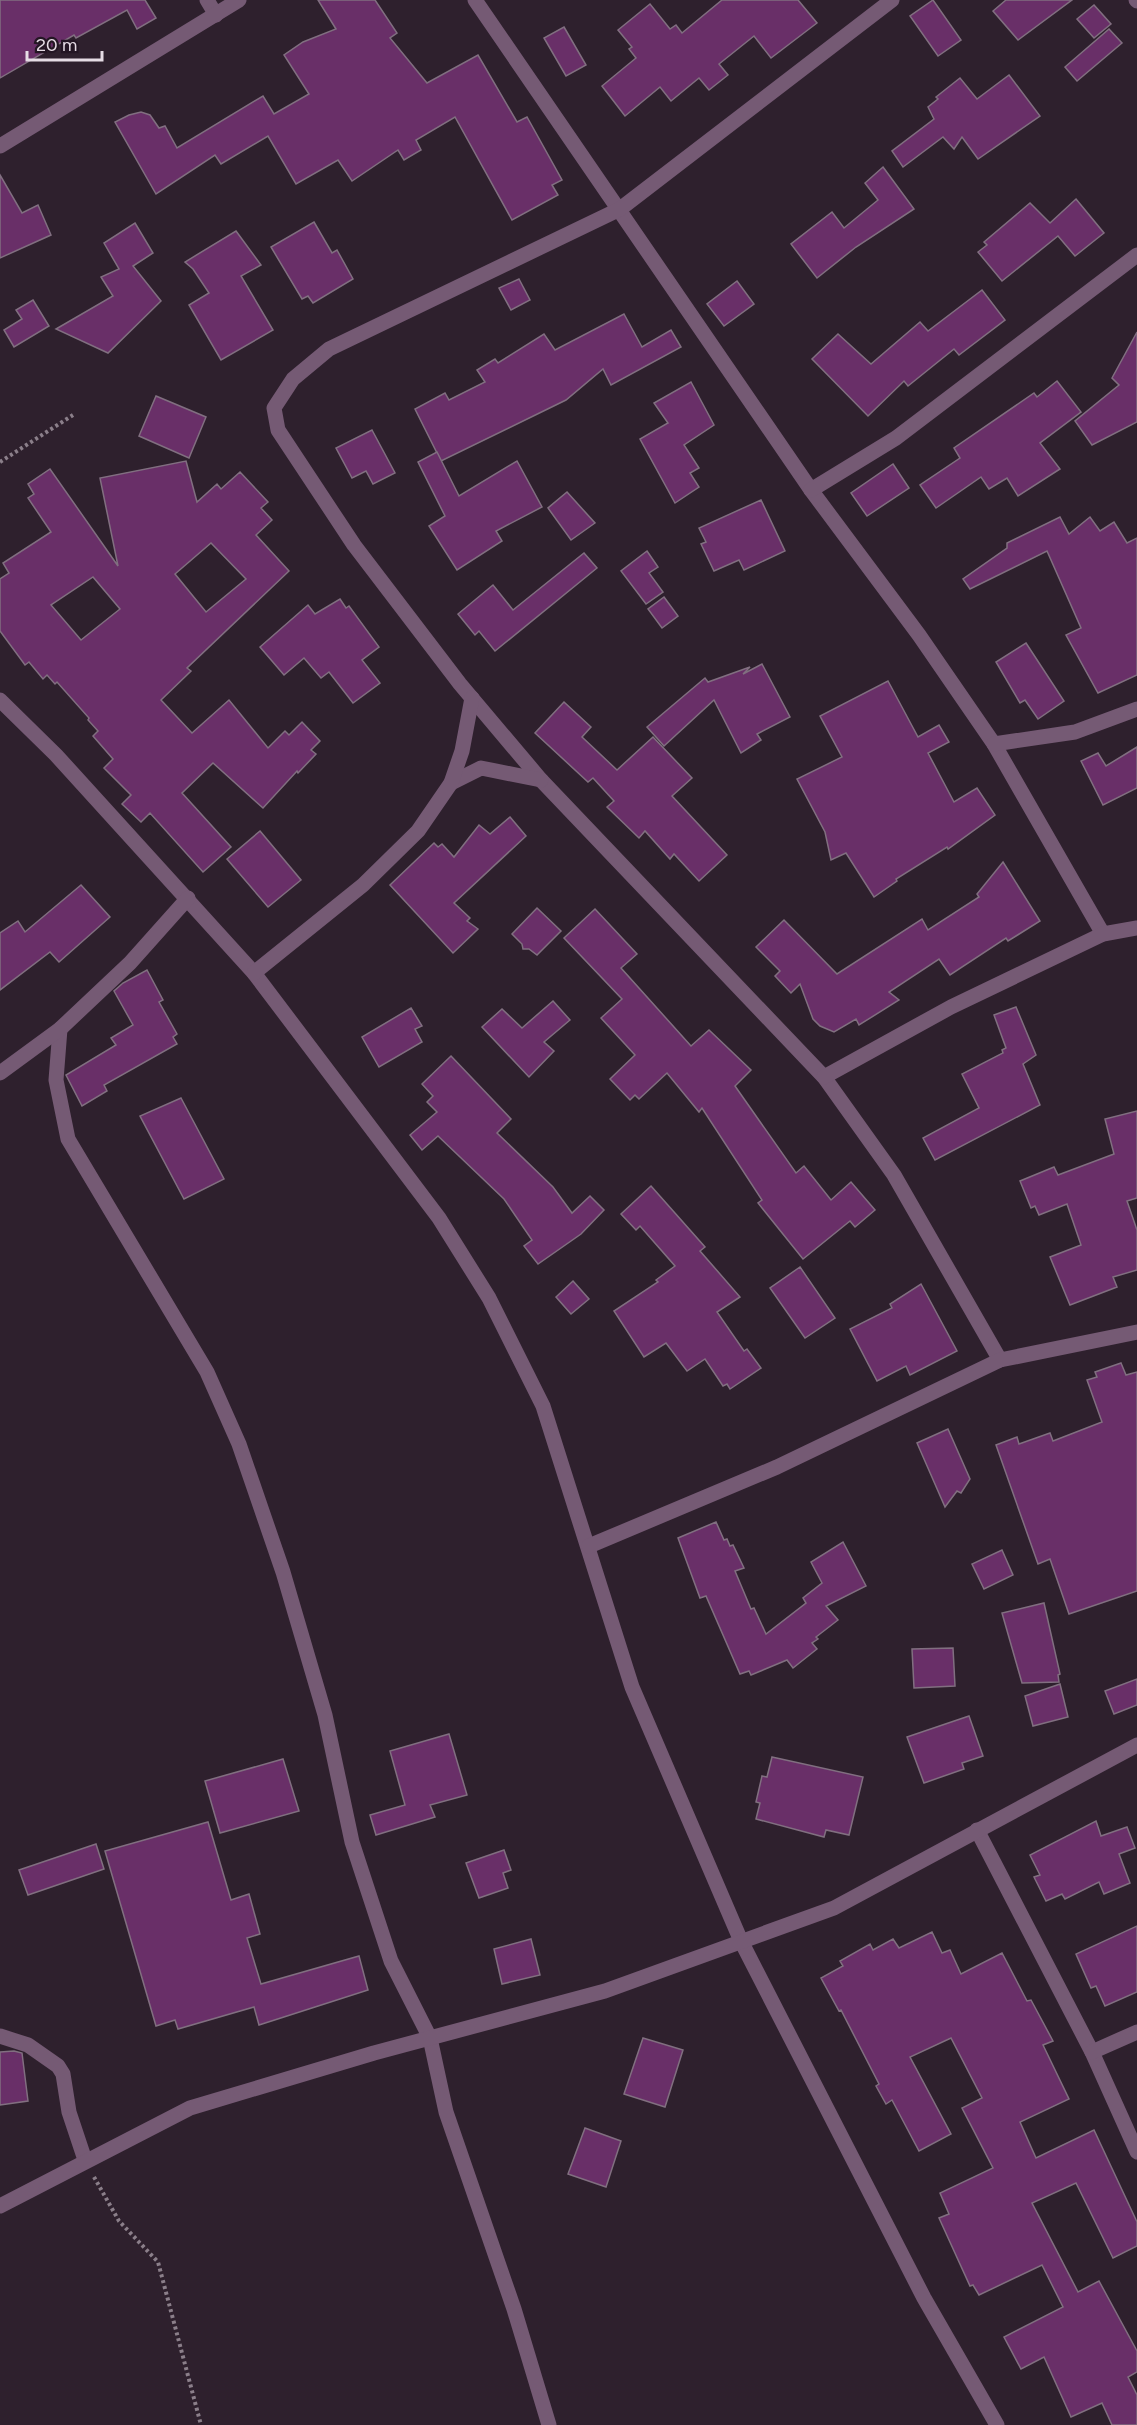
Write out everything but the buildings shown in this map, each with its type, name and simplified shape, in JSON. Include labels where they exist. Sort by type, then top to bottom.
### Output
[{"type":"street","points":[[207,0],[216,15]]},
{"type":"street","points":[[0,147],[239,0]]},
{"type":"street","points":[[475,0],[811,490],[919,635],[994,744],[1103,934]]},
{"type":"street","points":[[892,0],[620,209],[329,349],[293,379],[274,408],[278,430],[354,545],[472,698],[542,780],[824,1077],[894,1174],[1000,1360]]},
{"type":"street","points":[[811,490],[896,438],[1137,255]]},
{"type":"street","points":[[254,973],[370,878],[418,831],[451,783],[462,751],[472,698]]},
{"type":"street","points":[[0,700],[56,755],[254,973],[440,1218],[489,1298],[543,1406],[632,1687],[741,1941],[924,2298],[997,2425]]},
{"type":"street","points":[[994,744],[1075,732],[1137,709]]},
{"type":"street","points":[[451,783],[481,768],[542,780]]},
{"type":"street","points":[[0,1073],[60,1029],[130,963],[188,898]]},
{"type":"street","points":[[824,1077],[951,1007],[1103,934],[1137,928]]},
{"type":"street","points":[[60,1029],[56,1080],[68,1138],[207,1372],[239,1444],[283,1572],[325,1715],[356,1853],[391,1962],[430,2038],[446,2112],[514,2309],[549,2425]]},
{"type":"street","points":[[589,1546],[777,1467],[1000,1360],[1137,1332]]},
{"type":"street","points":[[0,2206],[85,2160],[190,2108],[430,2038],[605,1991],[834,1908],[1137,1745]]},
{"type":"street","points":[[977,1830],[1092,2052],[1137,2152]]},
{"type":"street","points":[[1092,2052],[1137,2032]]},
{"type":"street","points":[[0,2036],[19,2041],[40,2052],[61,2071],[69,2112],[85,2160]]},
{"type":"path","points":[[0,462],[73,415]]},
{"type":"path","points":[[85,2160],[119,2221],[158,2262],[201,2425]]}]
